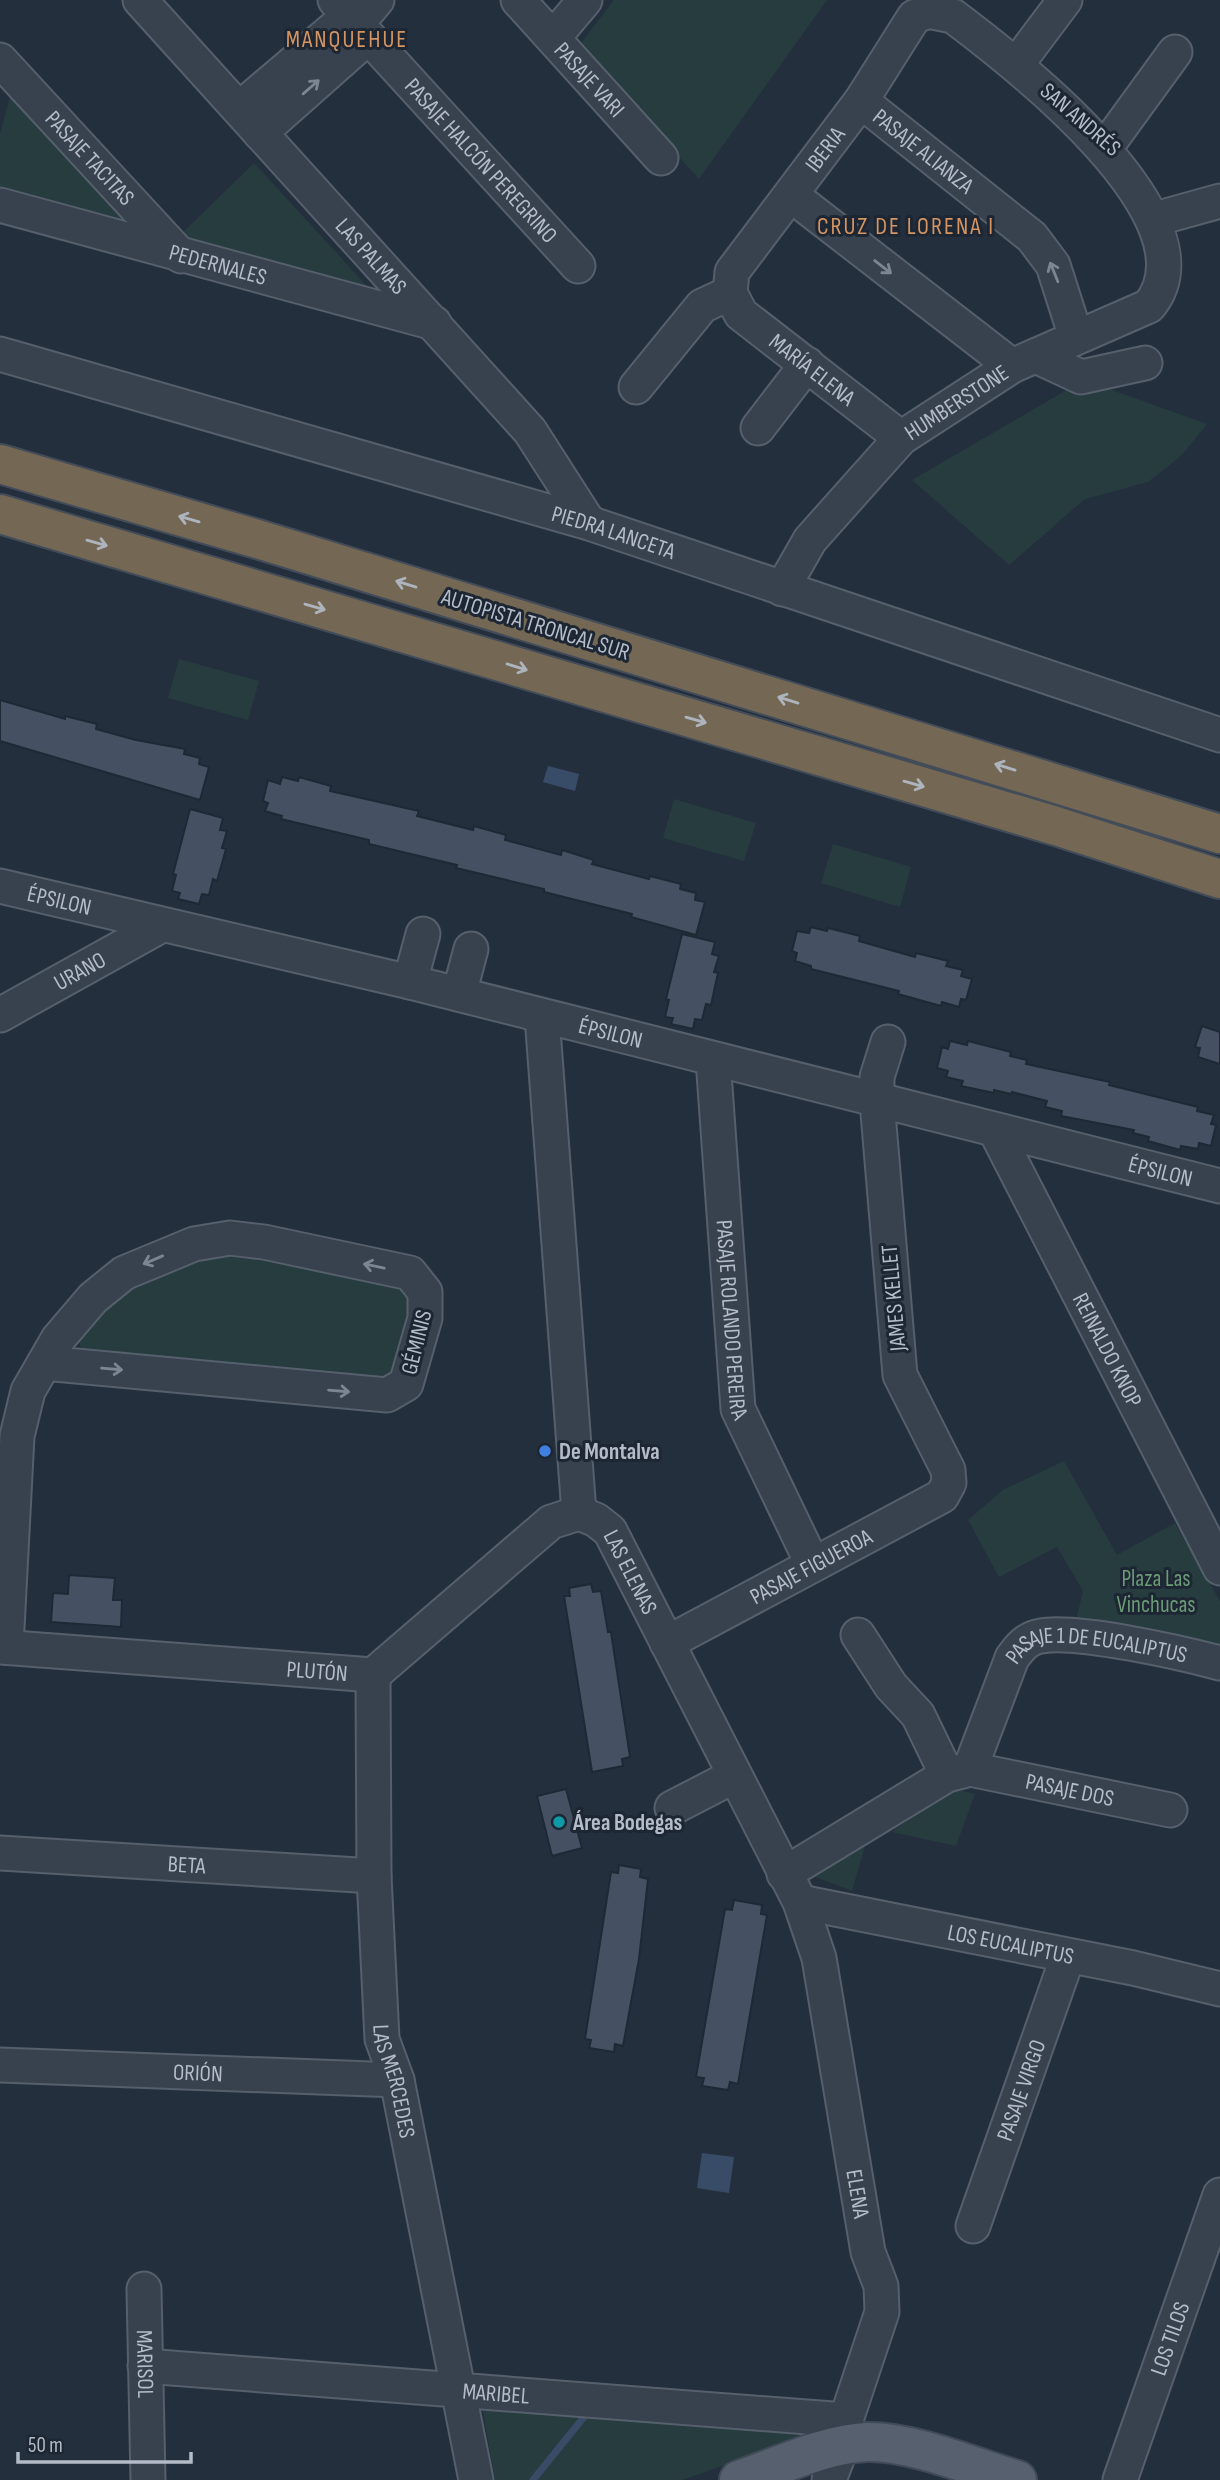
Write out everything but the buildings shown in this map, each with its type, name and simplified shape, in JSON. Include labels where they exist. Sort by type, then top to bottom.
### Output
[{"type":"highway","name":"AUTOPISTA TRONCAL SUR","points":[[0,464],[254,538],[1071,786],[1220,834]]},
{"type":"highway","name":"AUTOPISTA TRONCAL SUR","points":[[11,518],[1056,826],[1220,879]]},
{"type":"highway","name":"AUTOPISTA TRONCAL SUR","points":[[1071,786],[1220,828]]},
{"type":"highway","name":"AUTOPISTA TRONCAL SUR","points":[[1056,826],[1220,892]]},
{"type":"main road","points":[[739,2480],[839,2448],[868,2442],[906,2448],[1017,2480]]},
{"type":"street","name":"LAS PALMAS","points":[[140,0],[530,431],[589,523]]},
{"type":"street","name":"PASAJE HALCÓN PEREGRINO","points":[[335,0],[367,12],[578,266]]},
{"type":"street","name":"PASAJE VARI","points":[[518,0],[661,158]]},
{"type":"street","points":[[553,38],[586,0]]},
{"type":"street","points":[[1017,64],[1065,0]]},
{"type":"street","name":"SAN ANDRÉS","points":[[929,6],[953,16],[1111,140],[1142,175],[1166,216],[1176,254],[1173,274]]},
{"type":"street","name":"IBERIA","points":[[730,293],[732,272],[861,101],[914,17],[929,6]]},
{"type":"street","points":[[250,121],[357,47],[367,12]]},
{"type":"street","points":[[1111,140],[1175,52]]},
{"type":"street","name":"PASAJE TACITAS","points":[[6,71],[181,256]]},
{"type":"street","name":"PASAJE ALIANZA","points":[[861,101],[1032,237],[1053,265],[1076,337]]},
{"type":"street","points":[[791,195],[1024,361],[1081,377],[1145,363]]},
{"type":"street","points":[[1166,216],[1220,201]]},
{"type":"street","name":"PEDERNALES","points":[[0,205],[434,323]]},
{"type":"street","name":"HUMBERSTONE","points":[[782,589],[810,540],[901,438],[1024,361],[1149,306],[1164,294],[1173,274]]},
{"type":"street","points":[[636,387],[702,306],[730,293]]},
{"type":"street","name":"MARÍA ELENA","points":[[730,293],[741,314],[901,438]]},
{"type":"street","name":"PIEDRA LANCETA","points":[[0,354],[589,523],[1220,735]]},
{"type":"street","points":[[758,428],[807,364]]},
{"type":"street","name":"ÉPSILON","points":[[0,886],[160,926],[459,994],[1220,1186]]},
{"type":"street","name":"URANO","points":[[0,1015],[160,926]]},
{"type":"street","points":[[410,982],[423,934]]},
{"type":"street","points":[[459,994],[471,949]]},
{"type":"street","name":"LAS ELENAS","points":[[542,1016],[579,1513],[596,1520],[610,1531],[792,1888]]},
{"type":"street","name":"JAMES KELLET","points":[[888,1042],[877,1077],[877,1101],[900,1375],[948,1470],[948,1483]]},
{"type":"street","name":"PASAJE ROLANDO PEREIRA","points":[[713,1059],[738,1409],[812,1563]]},
{"type":"street","name":"REINALDO KNOP","points":[[995,1130],[1216,1547]]},
{"type":"street","name":"GÉMINIS","points":[[3,1647],[17,1436],[28,1391],[44,1363],[74,1318],[108,1284],[124,1273],[176,1250],[212,1240],[256,1240],[410,1273],[422,1284],[427,1300],[410,1375],[400,1390],[387,1395],[44,1363]]},
{"type":"street","name":"PASAJE FIGUEROA","points":[[667,1643],[812,1563],[942,1496],[948,1483]]},
{"type":"street","name":"PLUTÓN","points":[[3,1647],[373,1675],[551,1522],[579,1513]]},
{"type":"street","name":"PASAJE 1 DE EUCALIPTUS","points":[[959,1772],[1012,1658],[1023,1643],[1040,1636],[1067,1634],[1220,1663]]},
{"type":"street","points":[[792,1888],[959,1772],[918,1714],[891,1686],[858,1635]]},
{"type":"street","name":"LAS MERCEDES","points":[[373,1675],[374,1876],[382,2039],[397,2080],[476,2480]]},
{"type":"street","name":"PASAJE DOS","points":[[959,1772],[1170,1810]]},
{"type":"street","points":[[672,1808],[734,1776]]},
{"type":"street","name":"BETA","points":[[0,1853],[374,1876]]},
{"type":"street","name":"LOS EUCALIPTUS","points":[[792,1888],[1068,1956],[1220,1989]]},
{"type":"street","name":"ELENA","points":[[792,1888],[819,1958],[868,2252],[881,2286],[882,2312],[839,2448]]},
{"type":"street","name":"PASAJE VIRGO","points":[[973,2226],[1068,1956]]},
{"type":"street","name":"ORIÓN","points":[[0,2066],[397,2080]]},
{"type":"street","name":"LOS TILOS","points":[[1120,2480],[1220,2195]]},
{"type":"street","name":"MARISOL","points":[[145,2289],[148,2480]]},
{"type":"street","name":"MARIBEL","points":[[145,2366],[458,2390],[839,2448]]},
{"type":"green space","points":[[614,0],[827,0],[699,179],[578,47]]},
{"type":"green space","points":[[12,89],[150,234],[0,193],[0,134]]},
{"type":"green space","points":[[254,163],[379,299],[173,242]]},
{"type":"green space","points":[[1084,380],[1207,424],[1181,456],[1148,482],[1085,499],[1009,565],[912,480]]},
{"type":"green space","points":[[179,659],[259,681],[248,720],[168,698]]},
{"type":"green space","points":[[674,799],[756,823],[744,861],[663,838]]},
{"type":"green space","points":[[833,844],[911,867],[900,907],[821,883]]},
{"type":"green space","points":[[223,1248],[402,1279],[413,1294],[399,1371],[380,1383],[87,1356],[76,1339],[112,1292]]},
{"type":"green space","name":"Plaza Las Vinchucas","points":[[1064,1461],[1117,1555],[1175,1523],[1220,1601],[1220,1656],[1075,1624],[1083,1591],[1057,1547],[999,1577],[968,1520],[1003,1490]]},
{"type":"green space","points":[[952,1788],[975,1794],[956,1846],[892,1832]]},
{"type":"green space","points":[[865,1846],[852,1891],[813,1876]]},
{"type":"green space","points":[[482,2405],[831,2428],[682,2480],[495,2480]]},
{"type":"water","points":[[548,766],[579,774],[575,791],[543,782]]},
{"type":"water","points":[[702,2153],[734,2157],[729,2193],[697,2188]]},
{"type":"waterway","points":[[533,2480],[584,2417]]},
{"type":"place","name":"De Montalva","points":[[545,1451]]},
{"type":"place","name":"Área Bodegas","points":[[559,1822]]},
{"type":"district","name":"MANQUEHUE","points":[[347,39]]},
{"type":"district","name":"CRUZ DE LORENA I","points":[[906,226]]}]
